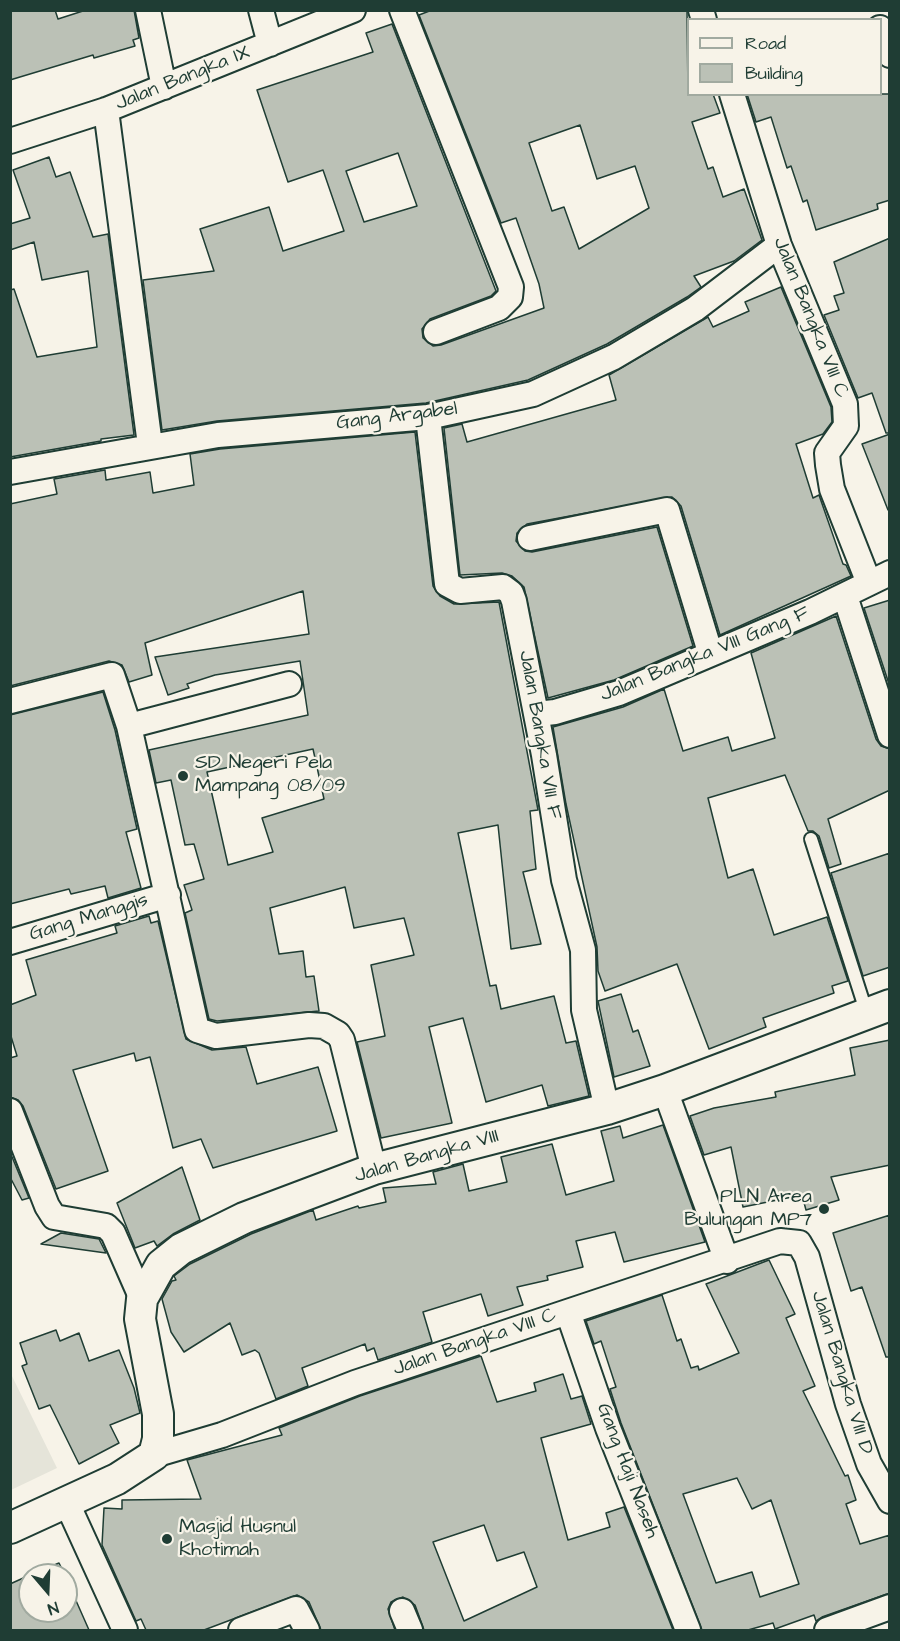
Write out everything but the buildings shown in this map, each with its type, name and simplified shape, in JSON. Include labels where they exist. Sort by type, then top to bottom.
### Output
[{"type":"street","points":[[148,10],[164,87]]},
{"type":"street","points":[[261,10],[270,44]]},
{"type":"street","name":"Jalan Bangka IX","points":[[10,141],[106,110],[353,10]]},
{"type":"street","points":[[402,10],[511,287],[510,297],[500,308],[435,332]]},
{"type":"street","points":[[882,33],[890,55]]},
{"type":"street","name":"Jalan Bangka VIII C","points":[[733,96],[779,245],[845,404],[846,426],[827,453],[832,489],[879,578]]},
{"type":"street","points":[[106,110],[150,445]]},
{"type":"street","name":"Gang Argabel","points":[[10,472],[150,445],[218,435],[428,417],[533,394],[574,378],[694,309],[779,245]]},
{"type":"street","name":"Jalan Bangka VIII F","points":[[428,417],[447,584],[460,591],[503,587],[511,594],[537,714],[564,879],[583,950],[584,1010],[607,1108]]},
{"type":"street","points":[[530,538],[667,510],[672,519],[710,652]]},
{"type":"street","name":"Jalan Bangka VIII Gang F","points":[[537,714],[555,712],[619,693],[845,596],[879,578]]},
{"type":"street","points":[[845,596],[890,735]]},
{"type":"street","points":[[10,701],[112,675],[129,726],[196,1030],[216,1036],[309,1025],[324,1026],[338,1034],[342,1040],[374,1169]]},
{"type":"street","points":[[129,726],[289,684]]},
{"type":"street","name":"Gang Manggis","points":[[10,942],[168,895]]},
{"type":"street","name":"Jalan Bangka VIII","points":[[154,1455],[158,1438],[158,1414],[140,1319],[142,1299],[161,1265],[181,1249],[244,1218],[374,1169],[607,1108],[665,1090],[878,1009]]},
{"type":"street","points":[[665,1090],[727,1261]]},
{"type":"street","points":[[10,1111],[47,1206],[54,1217],[106,1227],[112,1233],[142,1299]]},
{"type":"street","name":"Jalan Bangka VIII C","points":[[154,1455],[222,1435],[355,1383],[727,1261],[780,1241],[799,1243]]},
{"type":"street","name":"Jalan Bangka VIII D","points":[[799,1243],[807,1257],[848,1404],[869,1464],[890,1502]]},
{"type":"street","name":"Gang Haji Naseh","points":[[568,1312],[608,1428],[688,1630]]},
{"type":"street","points":[[10,1528],[117,1479],[138,1468],[154,1455]]},
{"type":"street","points":[[66,1501],[125,1630]]},
{"type":"street","points":[[827,1630],[890,1607]]},
{"type":"street","points":[[241,1630],[296,1609],[307,1630]]},
{"type":"lane","points":[[811,839],[878,1009]]},
{"type":"shaded area","points":[[10,1372],[57,1468],[11,1490],[10,1490]]},
{"type":"place","name":"SD Negeri Pela Mampang 08/09","points":[[183,776]]},
{"type":"place","name":"PLN Area Bulungan MP7","points":[[824,1209]]},
{"type":"place","name":"Masjid Husnul Khotimah","points":[[167,1539]]}]
